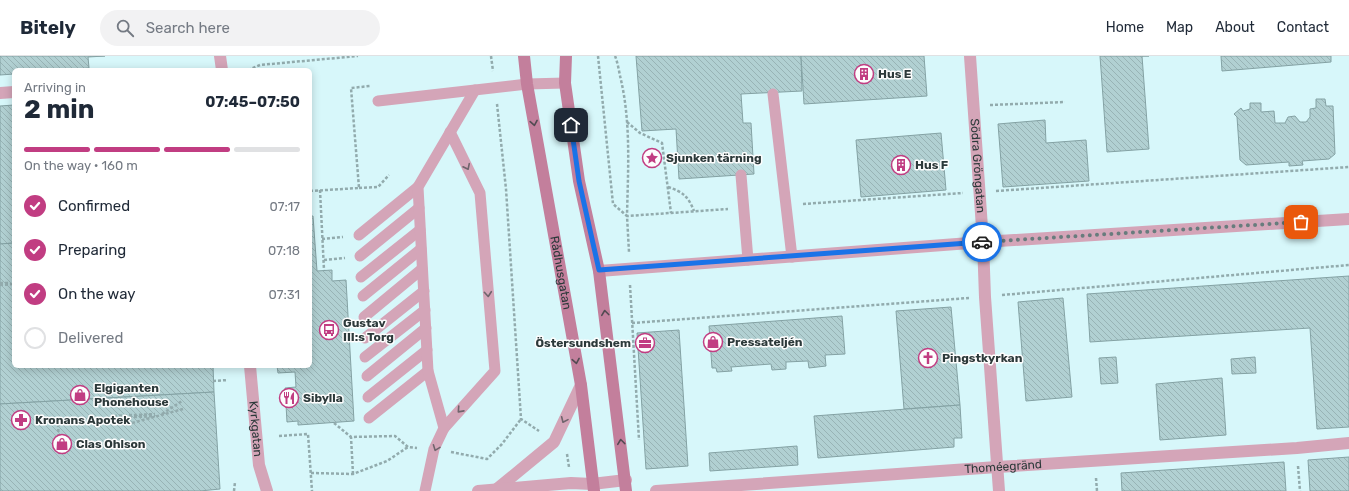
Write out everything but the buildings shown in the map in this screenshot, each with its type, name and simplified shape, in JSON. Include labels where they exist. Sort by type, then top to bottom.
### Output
[{"type":"main road","name":"Rådhusgatan","points":[[524,56],[527,84],[580,385],[593,487]]},
{"type":"main road","points":[[566,56],[565,83],[579,181],[599,270],[626,486]]},
{"type":"street","points":[[220,56],[222,68]]},
{"type":"street","name":"Södra Gröngatan","points":[[970,56],[999,491]]},
{"type":"street","points":[[0,93],[12,92]]},
{"type":"street","points":[[599,270],[983,242],[1349,219]]},
{"type":"street","name":"Kyrkgatan","points":[[250,368],[259,465],[267,491]]},
{"type":"street","points":[[497,489],[554,442],[580,385]]},
{"type":"street","name":"Thoméegränd","points":[[656,491],[1349,444]]},
{"type":"street","points":[[478,491],[571,484],[593,487],[626,486]]},
{"type":"lane","points":[[379,101],[527,84],[565,83]]},
{"type":"lane","points":[[359,235],[418,187],[475,90]]},
{"type":"lane","points":[[773,94],[792,257]]},
{"type":"lane","points":[[425,491],[434,449],[444,428],[495,371],[480,193],[450,132]]},
{"type":"lane","points":[[741,175],[748,260]]},
{"type":"lane","points":[[418,187],[428,371],[444,428]]},
{"type":"lane","points":[[360,256],[419,208]]},
{"type":"lane","points":[[361,277],[420,230]]},
{"type":"lane","points":[[363,296],[421,249]]},
{"type":"lane","points":[[364,317],[422,269]]},
{"type":"lane","points":[[365,338],[424,291]]},
{"type":"lane","points":[[365,357],[425,310]]},
{"type":"lane","points":[[367,376],[426,328]]},
{"type":"lane","points":[[368,397],[427,350]]},
{"type":"lane","points":[[369,418],[428,371]]},
{"type":"path","points":[[255,68],[260,66],[358,56]]},
{"type":"path","points":[[491,56],[506,189],[521,419],[567,452],[571,484]]},
{"type":"path","points":[[615,56],[623,90],[627,122],[627,216]]},
{"type":"path","points":[[359,188],[351,88],[379,85],[379,101]]},
{"type":"path","points":[[973,106],[1065,102]]},
{"type":"path","points":[[627,122],[640,133],[662,143],[671,213]]},
{"type":"path","points":[[312,191],[378,187],[389,175]]},
{"type":"path","points":[[668,187],[684,194],[690,201],[694,211]]},
{"type":"path","points":[[320,190],[324,270]]},
{"type":"path","points":[[322,238],[343,237]]},
{"type":"path","points":[[324,260],[344,258]]},
{"type":"path","points":[[0,284],[12,284]]},
{"type":"path","points":[[213,381],[228,380]]},
{"type":"path","points":[[159,416],[182,402]]},
{"type":"path","points":[[132,423],[183,409]]},
{"type":"path","points":[[114,417],[155,415]]},
{"type":"path","points":[[334,422],[351,437]]},
{"type":"path","points":[[57,424],[58,444]]},
{"type":"path","points":[[279,436],[308,434],[312,491]]},
{"type":"path","points":[[310,473],[352,474],[387,461],[408,447]]},
{"type":"path","points":[[1297,448],[1300,491]]},
{"type":"path","points":[[234,491],[235,482]]},
{"type":"way so far","points":[[982,242],[1301,222]]},
{"type":"place","name":"Hus E","points":[[864,74]]},
{"type":"place","name":"Sjunken tärning","points":[[652,158]]},
{"type":"place","name":"Hus F","points":[[901,165]]},
{"type":"place","name":"Gustav III:s Torg","points":[[329,330]]},
{"type":"place","name":"Pressateljén","points":[[713,342]]},
{"type":"place","name":"Östersundshem","points":[[645,343]]},
{"type":"place","name":"Pingstkyrkan","points":[[928,358]]},
{"type":"place","name":"Elgiganten Phonehouse","points":[[80,395]]},
{"type":"place","name":"Sibylla","points":[[289,398]]},
{"type":"place","name":"Kronans Apotek","points":[[21,420]]},
{"type":"place","name":"Clas Ohlson","points":[[62,444]]},
{"type":"route","points":[[571,125],[579,181],[599,270],[630,269],[982,242]]}]
